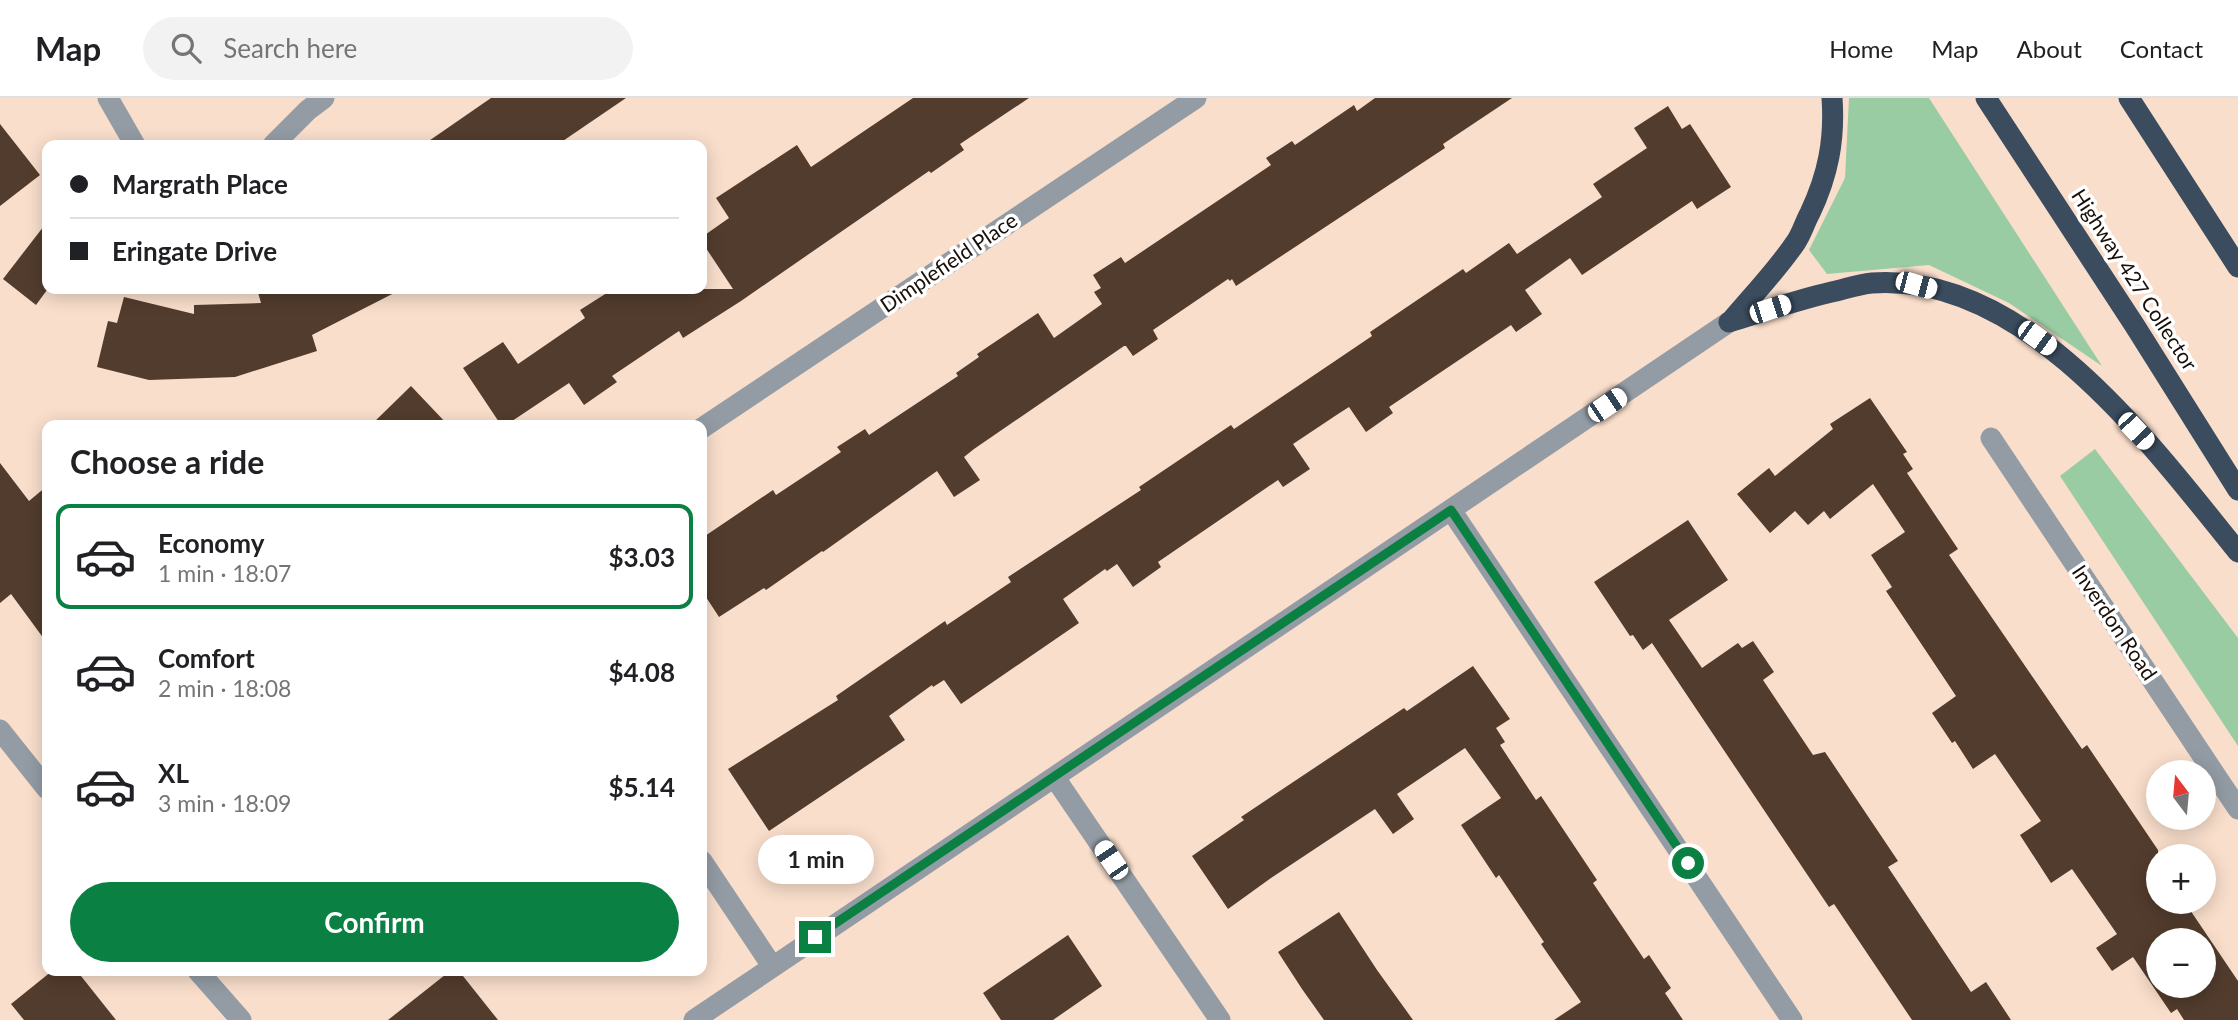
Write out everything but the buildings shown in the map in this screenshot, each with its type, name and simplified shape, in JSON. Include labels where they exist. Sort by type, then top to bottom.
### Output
[{"type":"highway","points":[[1729,322],[1776,269],[1798,239],[1826,173],[1830,151],[1832,98]]},
{"type":"highway","name":"Highway 427 Collector","points":[[1986,98],[2238,490]]},
{"type":"highway","points":[[2129,98],[2238,267]]},
{"type":"highway","points":[[1729,322],[1811,296],[1873,283],[1916,285],[1972,302],[2015,322],[2059,354],[2101,393],[2171,469],[2238,552]]},
{"type":"street","points":[[108,98],[132,140]]},
{"type":"street","points":[[278,140],[324,98]]},
{"type":"street","name":"Dimplefield Place","points":[[707,425],[1196,98]]},
{"type":"street","points":[[694,1020],[1729,322]]},
{"type":"street","name":"Inverdon Road","points":[[1991,438],[2238,809]]},
{"type":"street","points":[[1451,510],[1792,1020]]},
{"type":"street","points":[[0,730],[42,783]]},
{"type":"street","points":[[1055,778],[1220,1020]]},
{"type":"street","points":[[707,868],[772,966]]},
{"type":"street","points":[[202,976],[241,1020]]},
{"type":"green space","points":[[1849,98],[1929,98],[2102,366],[2009,303],[1929,265],[1827,274],[1809,250],[1845,178]]},
{"type":"green space","points":[[2095,449],[2238,638],[2238,746],[2060,476]]},
{"type":"route","points":[[815,937],[1451,510],[1688,863]]}]
